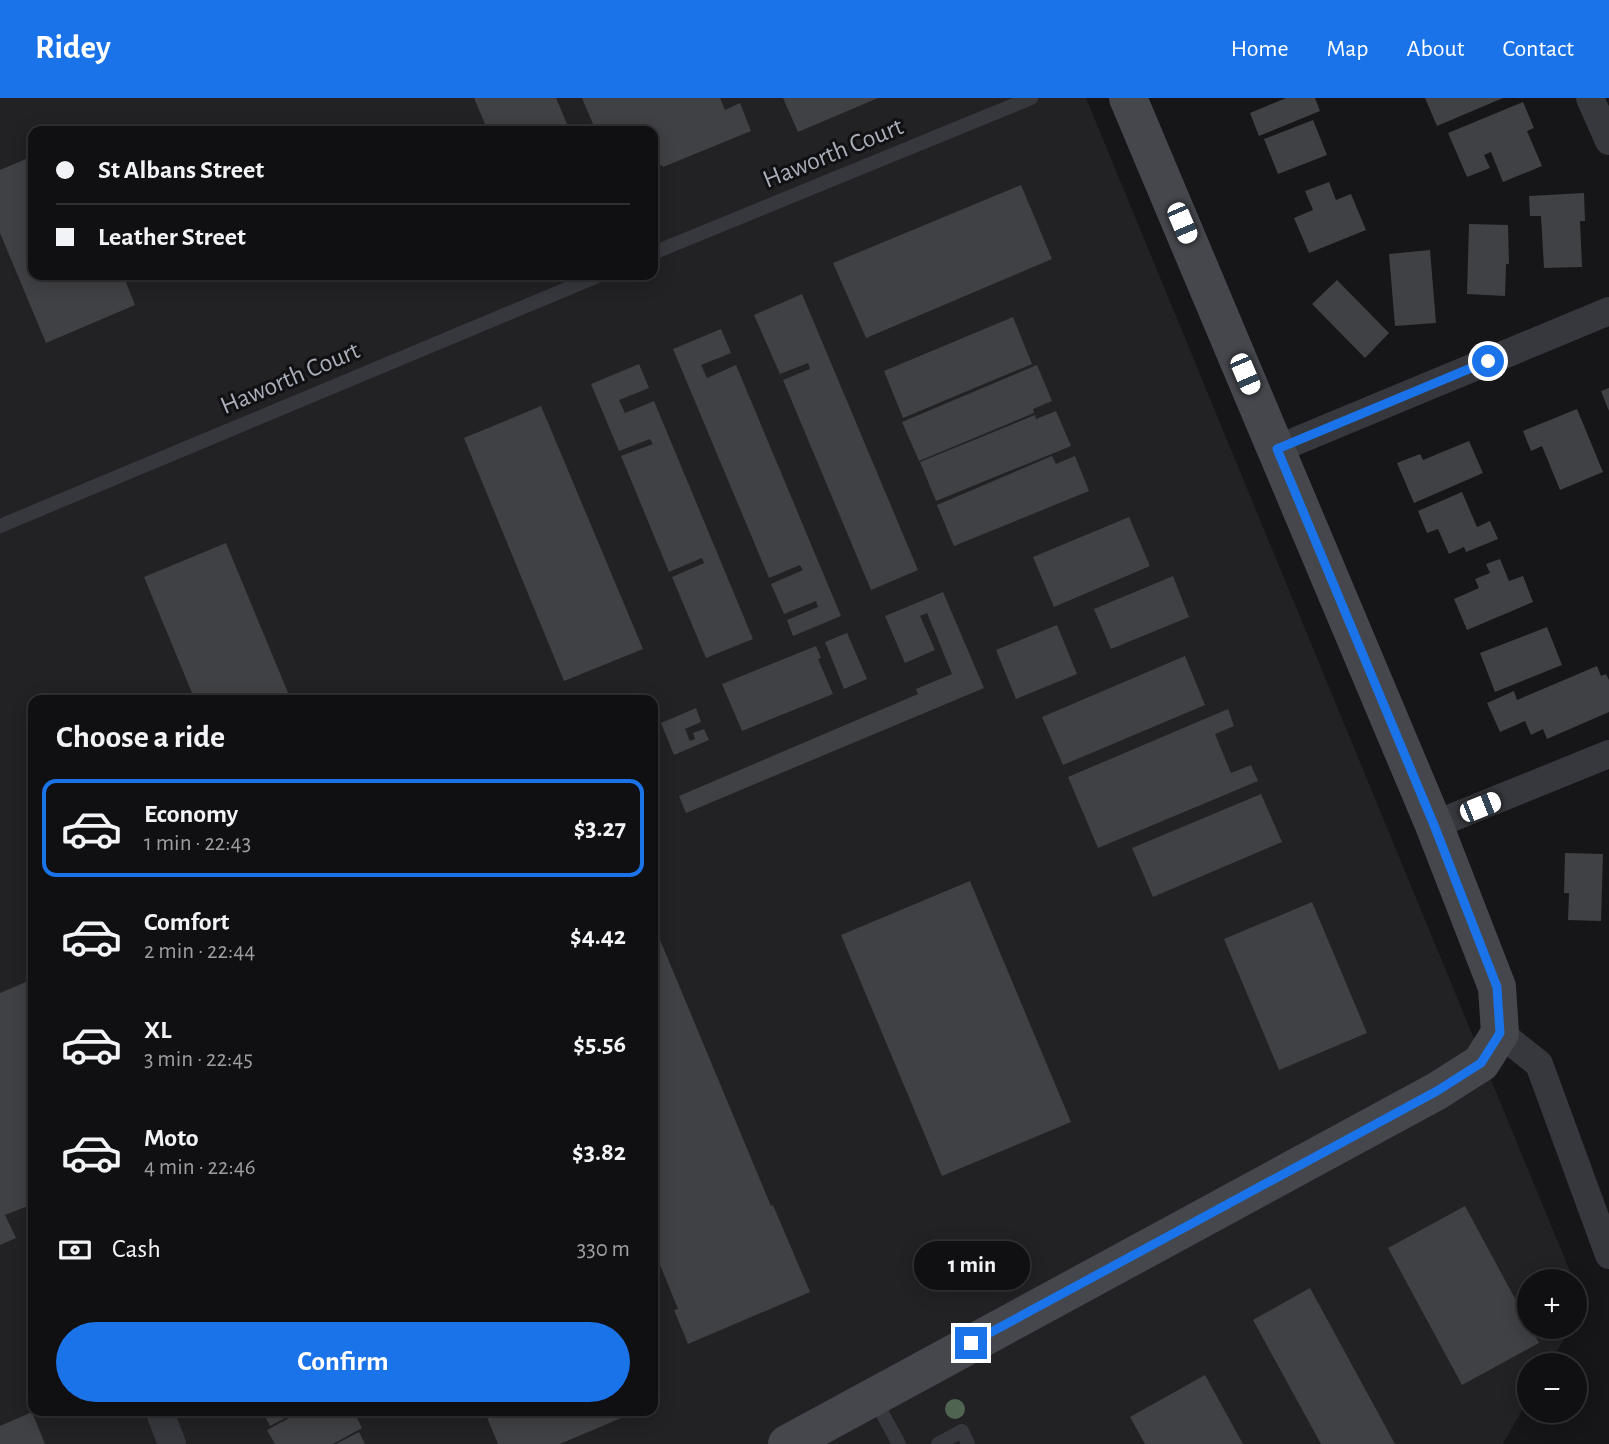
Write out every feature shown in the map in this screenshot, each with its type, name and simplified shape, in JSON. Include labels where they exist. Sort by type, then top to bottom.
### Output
[{"type":"street","points":[[787,1444],[1437,1091],[1481,1063],[1500,1033],[1497,987],[1434,825],[1128,98]]},
{"type":"street","points":[[1590,98],[1609,141]]},
{"type":"street","points":[[1277,449],[1609,311]]},
{"type":"street","points":[[1434,825],[1609,754]]},
{"type":"street","points":[[1500,1033],[1538,1064],[1609,1255]]},
{"type":"street","points":[[161,1416],[172,1444]]},
{"type":"lane","name":"Haworth Court","points":[[658,251],[1031,98]]},
{"type":"lane","name":"Haworth Court","points":[[0,526],[588,280]]},
{"type":"lane","points":[[873,1396],[899,1444]]},
{"type":"lane","points":[[938,1444],[961,1431],[968,1444]]},
{"type":"shaded area","points":[[0,98],[1086,98],[1569,1269],[1517,1269],[1517,1339],[1564,1339],[1556,1353],[1517,1353],[1517,1419],[1503,1444],[0,1444]]},
{"type":"building","points":[[474,98],[556,98],[568,126],[486,126]]},
{"type":"building","points":[[582,98],[720,98],[725,110],[740,103],[751,131],[663,167],[658,166],[658,126],[594,126]]},
{"type":"building","points":[[783,98],[878,98],[798,132]]},
{"type":"building","points":[[1286,98],[1315,98],[1320,111],[1259,136],[1250,113]]},
{"type":"building","points":[[1425,98],[1503,98],[1437,126]]},
{"type":"building","points":[[1523,102],[1534,128],[1527,131],[1542,166],[1503,182],[1491,152],[1484,155],[1490,168],[1467,177],[1448,133]]},
{"type":"building","points":[[1313,120],[1327,155],[1278,174],[1264,139]]},
{"type":"building","points":[[28,158],[28,280],[125,280],[135,305],[46,343],[0,233],[0,170]]},
{"type":"building","points":[[1329,182],[1336,200],[1351,194],[1366,230],[1309,253],[1294,218],[1313,210],[1305,191]]},
{"type":"building","points":[[1021,185],[1052,259],[866,338],[833,263]]},
{"type":"building","points":[[1584,193],[1585,221],[1580,221],[1582,267],[1544,268],[1541,216],[1530,216],[1529,196]]},
{"type":"building","points":[[1469,224],[1508,225],[1509,264],[1506,264],[1505,296],[1467,294]]},
{"type":"building","points":[[1430,250],[1436,323],[1395,326],[1389,254]]},
{"type":"building","points":[[1337,280],[1389,333],[1365,358],[1312,304]]},
{"type":"building","points":[[802,294],[918,570],[871,590],[783,380],[810,369],[808,363],[780,374],[754,315]]},
{"type":"building","points":[[1013,317],[1032,364],[903,418],[884,371]]},
{"type":"building","points":[[721,329],[731,353],[701,365],[707,378],[736,365],[841,616],[793,636],[787,620],[818,607],[816,601],[784,614],[771,584],[803,570],[800,565],[769,578],[673,349]]},
{"type":"building","points":[[639,364],[649,388],[619,400],[625,413],[654,401],[753,639],[706,658],[672,577],[704,563],[702,558],[669,572],[621,456],[653,444],[650,439],[619,451],[591,384]]},
{"type":"building","points":[[1037,365],[1052,401],[1033,409],[1034,413],[919,461],[902,422]]},
{"type":"building","points":[[1609,388],[1609,411],[1601,391]]},
{"type":"building","points":[[541,406],[643,649],[564,681],[464,438]]},
{"type":"building","points":[[1577,409],[1603,472],[1560,490],[1542,446],[1531,451],[1523,431]]},
{"type":"building","points":[[1056,411],[1071,446],[936,501],[920,462],[1035,415],[1036,419]]},
{"type":"building","points":[[1469,441],[1483,473],[1414,503],[1397,463],[1420,454],[1423,460]]},
{"type":"building","points":[[1052,456],[1056,464],[1075,456],[1089,491],[954,546],[937,505]]},
{"type":"building","points":[[1462,492],[1477,527],[1490,521],[1498,539],[1466,552],[1464,547],[1449,554],[1438,529],[1427,533],[1418,511]]},
{"type":"building","points":[[1129,517],[1150,566],[1054,607],[1033,557]]},
{"type":"building","points":[[226,543],[289,695],[193,695],[144,577]]},
{"type":"building","points":[[1500,559],[1509,581],[1523,576],[1533,602],[1467,630],[1454,599],[1479,588],[1475,579],[1490,573],[1486,564]]},
{"type":"building","points":[[1173,576],[1189,617],[1111,649],[1094,609]]},
{"type":"building","points":[[943,592],[984,688],[686,813],[679,796],[918,694],[916,689],[952,674],[927,613],[920,616],[935,650],[905,663],[885,616]]},
{"type":"building","points":[[1057,625],[1077,674],[1016,699],[996,650]]},
{"type":"building","points":[[1547,627],[1562,665],[1495,692],[1480,653]]},
{"type":"building","points":[[847,633],[867,679],[844,689],[825,642]]},
{"type":"building","points":[[816,646],[821,658],[818,659],[833,694],[742,731],[722,684]]},
{"type":"building","points":[[1185,656],[1205,705],[1063,765],[1042,717]]},
{"type":"building","points":[[1597,666],[1601,676],[1606,674],[1609,680],[1609,712],[1547,739],[1543,729],[1531,735],[1525,721],[1500,732],[1487,703],[1514,691],[1517,700]]},
{"type":"building","points":[[696,708],[701,722],[685,729],[690,741],[695,739],[693,733],[704,729],[709,740],[674,755],[661,723]]},
{"type":"building","points":[[1228,709],[1234,726],[1215,734],[1231,773],[1251,765],[1258,781],[1098,848],[1068,777]]},
{"type":"building","points":[[1261,794],[1282,842],[1153,897],[1132,848]]},
{"type":"building","points":[[1565,853],[1603,854],[1601,921],[1568,920],[1569,893],[1564,893]]},
{"type":"building","points":[[970,881],[1071,1122],[942,1176],[841,935]]},
{"type":"building","points":[[1312,902],[1367,1033],[1279,1070],[1224,939]]},
{"type":"building","points":[[658,935],[771,1206],[773,1205],[810,1292],[688,1344],[674,1310],[678,1309],[658,1260]]},
{"type":"building","points":[[28,981],[28,1206],[5,1215],[16,1238],[0,1245],[0,993]]},
{"type":"building","points":[[1465,1206],[1517,1302],[1517,1339],[1537,1339],[1539,1343],[1462,1385],[1388,1248]]},
{"type":"building","points":[[1310,1288],[1395,1444],[1321,1444],[1253,1320]]},
{"type":"building","points":[[1205,1375],[1243,1444],[1145,1444],[1130,1417]]},
{"type":"building","points":[[28,1414],[34,1416],[45,1444],[0,1444],[0,1426]]},
{"type":"building","points":[[265,1416],[289,1416],[270,1426]]},
{"type":"building","points":[[293,1416],[356,1416],[362,1428],[333,1444],[275,1444],[267,1430]]},
{"type":"building","points":[[486,1416],[621,1418],[560,1444],[498,1444]]},
{"type":"building","points":[[359,1432],[365,1444],[336,1444]]},
{"type":"route","points":[[971,1343],[1437,1091],[1481,1063],[1500,1033],[1497,987],[1479,938],[1277,449],[1488,361]]}]
